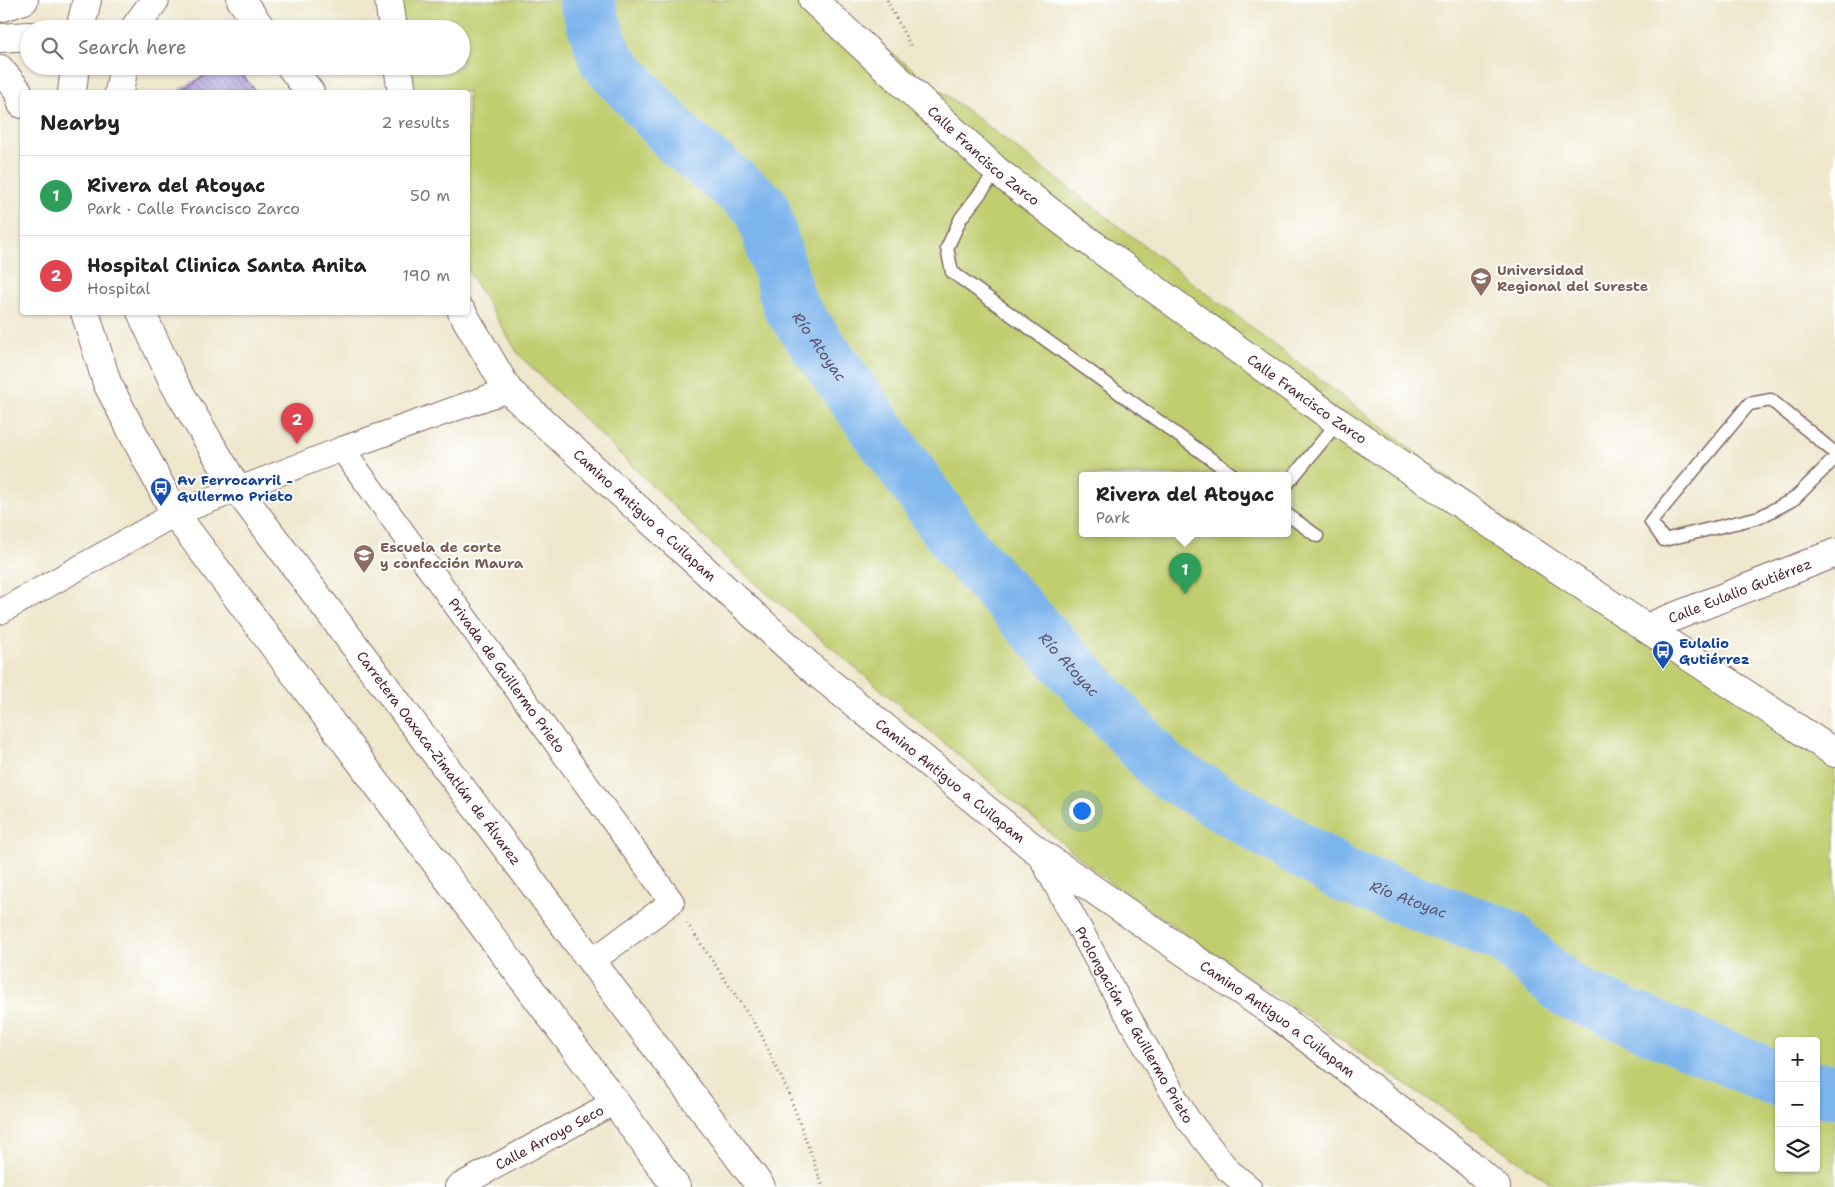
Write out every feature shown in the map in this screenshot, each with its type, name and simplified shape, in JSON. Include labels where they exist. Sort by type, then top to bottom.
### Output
[{"type":"street","points":[[0,8],[24,0]]},
{"type":"street","points":[[82,20],[88,0]]},
{"type":"street","points":[[141,20],[155,0]]},
{"type":"street","points":[[241,0],[255,20]]},
{"type":"street","points":[[389,0],[392,20]]},
{"type":"street","name":"Calle Francisco Zarco","points":[[813,0],[996,171],[1079,234],[1338,422],[1835,753]]},
{"type":"street","points":[[0,38],[20,37]]},
{"type":"street","points":[[0,69],[18,91],[20,98]]},
{"type":"street","points":[[72,90],[74,75]]},
{"type":"street","points":[[119,90],[122,75]]},
{"type":"street","points":[[297,75],[308,90]]},
{"type":"street","points":[[399,75],[402,90]]},
{"type":"street","points":[[86,315],[107,383],[175,514],[615,1102],[676,1187]]},
{"type":"street","name":"Carretera Oaxaca-Zimatlán de Álvarez","points":[[142,315],[174,383],[237,489],[761,1187]]},
{"type":"street","name":"Camino Antiguo a Cuilapam","points":[[464,315],[508,390],[816,672],[1036,850],[1282,1019],[1469,1163],[1496,1187]]},
{"type":"street","points":[[0,612],[175,514],[342,449],[508,390]]},
{"type":"street","name":"Privada de Guillermo Prieto","points":[[342,449],[672,902]]},
{"type":"street","name":"Calle Eulalio Gutiérrez","points":[[1646,628],[1835,553]]},
{"type":"street","name":"Prolongación de Guillermo Prieto","points":[[1036,850],[1112,988],[1187,1118],[1228,1170],[1249,1187]]},
{"type":"street","points":[[591,962],[672,902]]},
{"type":"street","name":"Calle Arroyo Seco","points":[[457,1187],[615,1102]]},
{"type":"lane","points":[[996,171],[961,218],[947,248],[952,272],[1229,472]]},
{"type":"lane","points":[[1835,453],[1771,400],[1749,404],[1651,522],[1664,540],[1760,517],[1794,499],[1835,458]]},
{"type":"lane","points":[[1291,479],[1338,422]]},
{"type":"lane","points":[[1291,517],[1317,536]]},
{"type":"path","points":[[672,902],[760,1032],[789,1094],[823,1187]]},
{"type":"green space","points":[[398,0],[822,0],[1646,628],[1835,753],[1835,1187],[1557,1187],[1106,880],[728,560],[519,355],[470,274],[470,90],[411,90],[408,75],[470,75],[470,20],[401,20]]},
{"type":"building","points":[[202,75],[244,75],[255,90],[179,90]]},
{"type":"waterway","name":"Río Atoyac","points":[[586,0],[606,59],[681,142],[762,207],[790,306],[962,548],[1165,770],[1345,876],[1506,936],[1567,991],[1775,1078]]},
{"type":"waterway","name":"Río Atoyac","points":[[1820,1089],[1835,1091]]},
{"type":"place","name":"Universidad Regional del Sureste","points":[[1481,297]]},
{"type":"place","name":"Hospital Clinica Santa Anita","points":[[297,444]]},
{"type":"place","name":"Av Ferrocarril - Gullermo Prieto","points":[[161,507]]},
{"type":"place","name":"Escuela de corte y confección Maura","points":[[364,574]]},
{"type":"place","name":"Rivera del Atoyac","points":[[1185,594]]},
{"type":"place","name":"Eulalio Gutiérrez","points":[[1663,670]]}]
